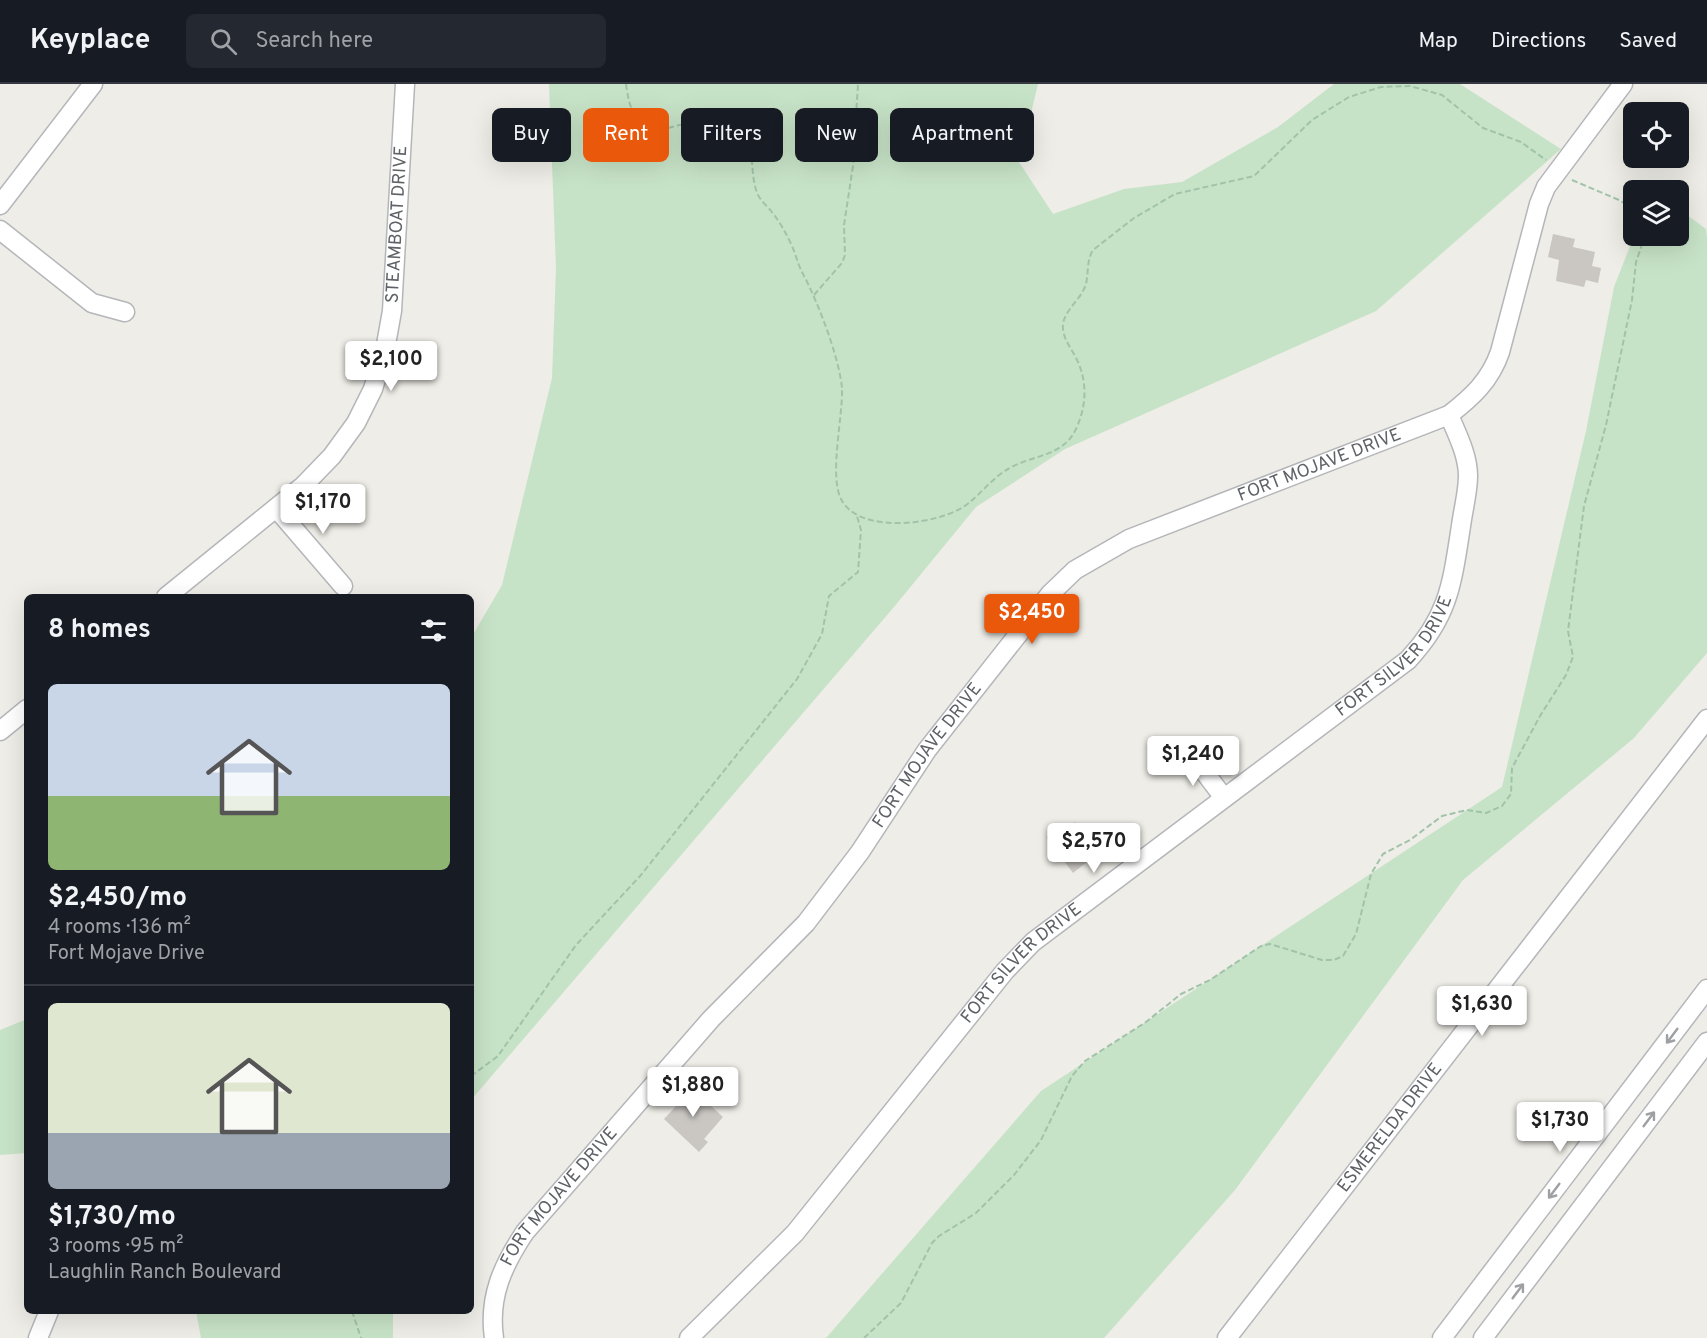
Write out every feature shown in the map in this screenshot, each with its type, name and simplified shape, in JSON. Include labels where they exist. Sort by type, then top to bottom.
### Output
[{"type":"street","points":[[0,204],[93,84]]},
{"type":"street","name":"STEAMBOAT DRIVE","points":[[170,594],[303,486],[332,456],[356,423],[373,389],[385,350],[392,311],[405,84]]},
{"type":"street","name":"FORT MOJAVE DRIVE","points":[[494,1338],[492,1325],[497,1289],[505,1262],[525,1232],[711,1019],[806,923],[860,852],[927,750],[1050,594],[1075,570],[1130,539],[1449,415],[1477,393],[1494,370],[1539,204],[1546,187],[1623,84]]},
{"type":"street","points":[[0,230],[92,303],[125,312]]},
{"type":"street","name":"FORT SILVER DRIVE","points":[[689,1338],[795,1233],[1005,971],[1034,942],[1408,660],[1428,638],[1441,615],[1452,586],[1468,476],[1461,444],[1449,415]]},
{"type":"street","points":[[276,508],[343,586]]},
{"type":"street","points":[[0,731],[24,711]]},
{"type":"street","name":"ESMERELDA DRIVE","points":[[1227,1338],[1707,719]]},
{"type":"street","points":[[1191,754],[1224,798]]},
{"type":"street","points":[[1443,1338],[1707,989]]},
{"type":"street","points":[[1483,1338],[1707,1042]]},
{"type":"street","points":[[38,1338],[48,1314]]},
{"type":"path","points":[[474,1074],[498,1056],[576,945],[641,874],[797,680],[822,634],[829,596],[858,572],[861,530],[857,516],[842,500],[839,492],[840,378],[814,296],[782,226],[759,198],[753,181],[751,154],[744,133],[734,124],[721,120],[702,121],[666,129],[644,126],[632,114],[626,84]]},
{"type":"path","points":[[814,296],[842,263],[845,255],[844,225],[853,166],[855,94],[858,84]]},
{"type":"path","points":[[857,516],[881,522],[938,520],[966,506],[1004,470],[1048,454],[1069,440],[1080,420],[1085,391],[1080,366],[1066,339],[1064,320],[1085,289],[1089,256],[1093,250],[1155,205],[1193,188],[1241,181],[1254,176],[1312,120],[1349,97],[1381,87],[1410,86],[1442,95],[1490,131]]},
{"type":"path","points":[[864,1338],[902,1304],[932,1243],[939,1236],[976,1213],[1028,1157],[1050,1125],[1072,1076],[1084,1061],[1146,1022],[1181,994],[1210,980],[1261,946],[1270,944],[1322,960],[1334,960],[1343,956],[1356,934],[1371,874],[1383,854],[1410,840],[1442,816],[1467,810],[1486,813],[1502,806],[1511,794],[1512,768],[1539,716],[1566,675],[1573,657],[1568,631],[1584,506],[1606,425],[1632,300],[1636,262],[1642,246]]},
{"type":"path","points":[[353,1314],[361,1338]]},
{"type":"green space","points":[[549,84],[1038,84],[1032,108],[890,108],[890,162],[1019,162],[1053,214],[1124,189],[1182,182],[1278,127],[1334,84],[1460,84],[1561,149],[1376,311],[1065,449],[976,507],[894,607],[474,1097],[474,633],[502,585],[552,378],[556,268],[552,162],[571,162],[571,108],[550,108]]},
{"type":"green space","points":[[1689,216],[1706,229],[1707,653],[1634,738],[1463,880],[1235,1190],[1104,1338],[826,1338],[1041,1091],[1502,787],[1586,431],[1614,287],[1630,246],[1689,246]]},
{"type":"green space","points":[[24,1020],[24,1153],[0,1155],[0,1030]]},
{"type":"green space","points":[[197,1314],[393,1314],[393,1338],[201,1338]]},
{"type":"building","points":[[1553,234],[1575,239],[1573,247],[1595,252],[1592,266],[1601,268],[1598,283],[1586,280],[1584,287],[1556,281],[1559,260],[1548,257]]},
{"type":"building","points":[[1075,822],[1102,858],[1091,865],[1088,861],[1073,873],[1046,837],[1058,829],[1061,833]]},
{"type":"building","points":[[688,1085],[723,1117],[704,1139],[708,1142],[699,1152],[664,1119],[678,1104],[674,1100]]}]
